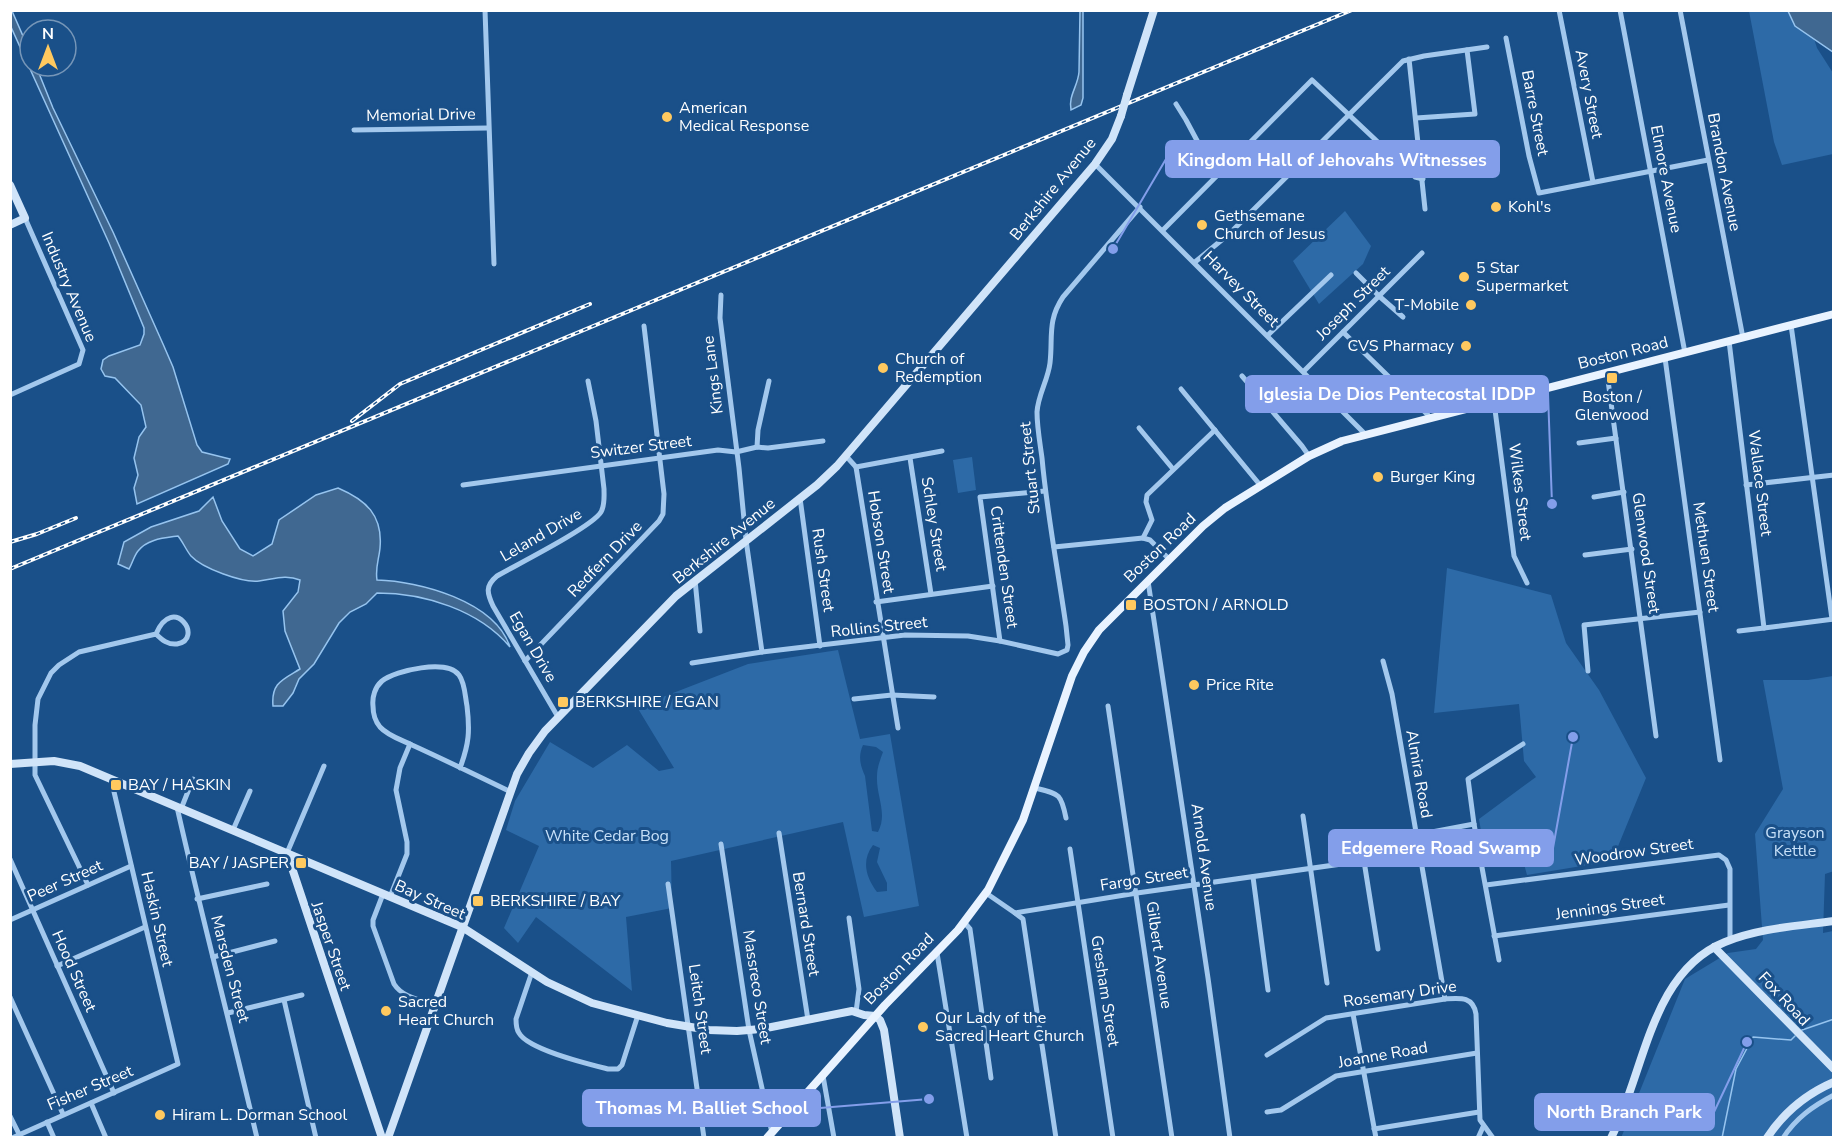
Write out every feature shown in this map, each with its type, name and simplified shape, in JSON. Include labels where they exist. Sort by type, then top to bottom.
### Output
[{"type":"main road","name":"Berkshire Avenue","points":[[388,1137],[511,792],[529,753],[558,717],[676,596],[800,498],[846,456],[1095,164],[1112,139],[1121,116],[1154,10]]},
{"type":"main road","name":"Industry Avenue","points":[[10,185],[25,218]]},
{"type":"main road","points":[[10,225],[25,218]]},
{"type":"main road","name":"Boston Road","points":[[770,1136],[875,1016],[964,922],[986,893],[1018,832],[1035,788],[1067,688],[1079,662],[1099,630],[1210,520],[1239,498],[1329,446],[1833,314]]},
{"type":"main road","name":"Bay Street","points":[[10,764],[34,761],[66,762],[111,779],[462,927],[532,972],[592,1003],[689,1028],[721,1031],[749,1030],[838,1013],[856,1012],[875,1016]]},
{"type":"main road","name":"Jasper Street","points":[[287,853],[382,1137]]},
{"type":"main road","points":[[1611,1137],[1623,1113],[1655,1020],[1670,989],[1688,966],[1714,947],[1730,940],[1833,921]]},
{"type":"main road","name":"Fox Road","points":[[1714,947],[1833,1069]]},
{"type":"main road","points":[[875,1016],[880,1020],[884,1030],[900,1137]]},
{"type":"main road","points":[[1767,1137],[1793,1107],[1813,1092],[1833,1082]]},
{"type":"street","points":[[485,10],[494,264]]},
{"type":"street","name":"Avery Street","points":[[1559,10],[1593,182]]},
{"type":"street","name":"Elmore Avenue","points":[[1620,10],[1685,353]]},
{"type":"street","name":"Brandon Avenue","points":[[1680,10],[1743,338]]},
{"type":"street","name":"Barre Street","points":[[1506,38],[1529,156],[1539,193],[1593,182]]},
{"type":"street","points":[[1195,262],[1229,234],[1403,61],[1487,47]]},
{"type":"street","points":[[1416,118],[1475,114],[1467,50]]},
{"type":"street","points":[[1409,59],[1425,209]]},
{"type":"street","points":[[1163,230],[1312,80],[1415,177],[1423,179]]},
{"type":"street","points":[[1176,104],[1216,176]]},
{"type":"street","name":"Memorial Drive","points":[[354,130],[488,128]]},
{"type":"street","points":[[1593,182],[1708,160]]},
{"type":"street","name":"Harvey Street","points":[[1095,164],[1269,335],[1366,435]]},
{"type":"street","name":"Stuart Street","points":[[1066,650],[1067,633],[1045,491],[1037,410],[1049,372],[1053,316],[1063,297],[1140,207]]},
{"type":"street","name":"Industry Avenue","points":[[10,395],[79,364],[83,350],[25,218]]},
{"type":"street","name":"Joseph Street","points":[[1304,371],[1422,253]]},
{"type":"street","points":[[1356,273],[1403,317]]},
{"type":"street","points":[[1269,335],[1331,275]]},
{"type":"street","name":"Kings Lane","points":[[721,295],[720,318],[746,540],[762,652]]},
{"type":"street","points":[[1739,631],[1833,619],[1791,325]]},
{"type":"street","name":"Redfern Drive","points":[[525,661],[638,545],[663,514],[664,501],[644,326]]},
{"type":"street","points":[[1343,332],[1431,418]]},
{"type":"street","name":"Wallace Street","points":[[1729,341],[1764,628]]},
{"type":"street","name":"Methuen Street","points":[[1665,358],[1720,760]]},
{"type":"street","name":"Glenwood Street","points":[[1607,373],[1642,618],[1656,736]]},
{"type":"street","points":[[1242,376],[1309,456]]},
{"type":"street","name":"Leland Drive","points":[[488,588],[490,582],[497,576],[595,519],[600,513],[604,499],[602,465],[588,381]]},
{"type":"street","points":[[757,447],[758,430],[769,381]]},
{"type":"street","points":[[1181,389],[1260,485]]},
{"type":"street","name":"Wilkes Street","points":[[1494,402],[1514,556],[1527,583]]},
{"type":"street","points":[[1138,428],[1173,469]]},
{"type":"street","points":[[1143,538],[1152,520],[1146,502],[1147,495],[1215,430]]},
{"type":"street","points":[[1579,443],[1616,438]]},
{"type":"street","name":"Switzer Street","points":[[463,485],[718,450],[736,452],[757,447],[823,441]]},
{"type":"street","points":[[846,456],[856,467],[942,451]]},
{"type":"street","name":"Schley Street","points":[[910,458],[931,594]]},
{"type":"street","name":"Hobson Street","points":[[856,467],[898,728]]},
{"type":"street","points":[[1746,485],[1833,475]]},
{"type":"street","name":"Crittenden Street","points":[[1000,640],[980,497],[1045,491]]},
{"type":"street","points":[[1594,497],[1624,492]]},
{"type":"street","name":"Rush Street","points":[[800,498],[820,646]]},
{"type":"street","points":[[1054,547],[1143,538],[1150,540],[1169,559]]},
{"type":"street","points":[[1585,555],[1632,549]]},
{"type":"street","points":[[695,580],[700,631]]},
{"type":"street","name":"Arnold Avenue","points":[[1148,581],[1230,1137]]},
{"type":"street","points":[[876,602],[993,586]]},
{"type":"street","name":"Egan Drive","points":[[488,588],[488,595],[493,606],[558,717]]},
{"type":"street","points":[[1588,671],[1584,625],[1700,612]]},
{"type":"street","points":[[88,885],[36,775],[34,761],[38,699],[43,687],[59,665],[79,652],[156,634],[164,620],[172,616],[179,618],[188,627],[187,637],[176,644],[162,640],[156,634]]},
{"type":"street","name":"Rollins Street","points":[[692,663],[762,652],[883,638],[936,635],[1000,640],[1058,654],[1066,650]]},
{"type":"street","name":"Almira Road","points":[[1383,661],[1392,694],[1445,999]]},
{"type":"street","points":[[459,768],[468,745],[470,730],[464,685],[460,676],[453,669],[438,666],[400,674],[386,679],[377,687],[373,712],[377,723],[389,734],[459,768],[511,792]]},
{"type":"street","points":[[854,699],[892,695],[934,697]]},
{"type":"street","name":"Gilbert Avenue","points":[[1108,706],[1172,1137]]},
{"type":"street","points":[[410,744],[400,768],[396,790],[407,842],[407,854],[373,920],[373,926],[398,991],[435,1005]]},
{"type":"street","points":[[1499,960],[1468,779],[1523,744]]},
{"type":"street","points":[[287,853],[324,766]]},
{"type":"street","name":"Haskin Street","points":[[111,779],[178,1064]]},
{"type":"street","points":[[179,808],[194,779]]},
{"type":"street","points":[[1035,788],[1057,794],[1062,801],[1066,818]]},
{"type":"street","points":[[233,830],[250,790]]},
{"type":"street","name":"Marsden Street","points":[[179,808],[197,899],[228,1013],[257,1137]]},
{"type":"street","points":[[1303,816],[1327,983]]},
{"type":"street","points":[[1416,835],[1474,824]]},
{"type":"street","name":"Bernard Street","points":[[779,833],[808,1020]]},
{"type":"street","name":"Massreco Street","points":[[721,844],[749,1030],[770,1136]]},
{"type":"street","name":"Gresham Street","points":[[1070,849],[1113,1137]]},
{"type":"street","name":"Fargo Street","points":[[1015,913],[1419,853]]},
{"type":"street","name":"Woodrow Street","points":[[1486,885],[1591,873],[1714,855],[1723,857],[1730,869],[1729,904]]},
{"type":"street","name":"Hood Street","points":[[10,859],[114,1093]]},
{"type":"street","points":[[1364,861],[1378,949]]},
{"type":"street","name":"Peer Street","points":[[10,920],[131,866]]},
{"type":"street","points":[[1253,877],[1268,990]]},
{"type":"street","points":[[197,899],[267,884]]},
{"type":"street","name":"Leitch Street","points":[[668,884],[704,1137]]},
{"type":"street","points":[[986,893],[1023,919],[1056,1137]]},
{"type":"street","points":[[1729,904],[1730,940]]},
{"type":"street","name":"Jennings Street","points":[[1494,936],[1729,904]]},
{"type":"street","points":[[849,918],[859,989],[856,1012]]},
{"type":"street","points":[[964,922],[970,929],[991,1078]]},
{"type":"street","points":[[57,966],[145,927]]},
{"type":"street","points":[[213,957],[275,941]]},
{"type":"street","points":[[936,952],[967,1137]]},
{"type":"street","points":[[532,972],[516,1019],[516,1026],[523,1038],[541,1048],[608,1069],[618,1069],[622,1065],[638,1016]]},
{"type":"street","points":[[228,1013],[302,995]]},
{"type":"street","points":[[10,998],[63,1114]]},
{"type":"street","name":"Rosemary Drive","points":[[1267,1054],[1318,1021],[1445,999],[1465,998],[1475,1007],[1479,1112],[1484,1127]]},
{"type":"street","points":[[284,1000],[316,1137]]},
{"type":"street","points":[[1353,1014],[1376,1137]]},
{"type":"street","name":"Joanne Road","points":[[1267,1112],[1281,1110],[1336,1076],[1477,1053]]},
{"type":"street","name":"Fisher Street","points":[[12,1137],[178,1064]]},
{"type":"street","points":[[823,1076],[834,1137]]},
{"type":"street","points":[[1783,1137],[1794,1122],[1833,1095]]},
{"type":"street","points":[[91,1103],[105,1137]]},
{"type":"street","points":[[1374,1129],[1479,1112]]},
{"type":"street","points":[[10,1116],[19,1134]]},
{"type":"street","points":[[47,1122],[54,1137]]},
{"type":"street","points":[[1478,1137],[1484,1127],[1493,1137]]},
{"type":"green space","points":[[1749,11],[1805,11],[1817,48],[1833,73],[1833,154],[1782,165],[1774,142]]},
{"type":"green space","points":[[1345,211],[1371,246],[1363,264],[1319,304],[1293,261]]},
{"type":"green space","points":[[972,457],[976,490],[958,493],[953,460]]},
{"type":"green space","points":[[1447,568],[1551,595],[1566,643],[1599,690],[1646,778],[1612,861],[1527,875],[1516,835],[1482,837],[1479,819],[1536,777],[1524,761],[1519,704],[1434,713]]},
{"type":"green space","name":"White Cedar Bog","points":[[838,650],[860,739],[890,734],[919,906],[864,917],[843,822],[671,861],[672,908],[626,917],[632,991],[536,917],[518,943],[504,928],[539,846],[506,830],[515,801],[550,742],[593,768],[627,745],[659,771],[674,768],[637,707],[748,664]],"holes":[[[863,745],[876,747],[883,752],[877,773],[882,811],[878,832],[872,831],[865,776],[860,760]],[[873,845],[880,848],[877,862],[887,883],[887,891],[877,892],[866,869],[867,857]]]},
{"type":"green space","name":"Grayson Kettle","points":[[1833,676],[1834,871],[1825,874],[1823,933],[1833,931],[1833,1137],[1621,1138],[1685,979],[1728,953],[1756,949],[1763,940],[1755,834],[1783,789],[1763,680],[1808,680]]},
{"type":"shaded area","points":[[10,11],[12,11],[18,25],[18,42],[11,27]]},
{"type":"shaded area","points":[[1080,11],[1083,11],[1083,98],[1081,105],[1071,110],[1071,100],[1079,72]]},
{"type":"shaded area","points":[[1788,11],[1833,11],[1833,52],[1795,26]]},
{"type":"shaded area","points":[[34,78],[41,78],[173,367],[197,445],[202,452],[230,459],[228,464],[137,504],[134,488],[138,475],[134,458],[139,437],[146,427],[141,405],[115,378],[105,376],[101,369],[103,360],[109,356],[140,345],[144,328],[109,243]]},
{"type":"shaded area","points":[[338,488],[357,498],[371,510],[379,526],[380,548],[376,571],[377,580],[413,584],[454,597],[472,606],[489,617],[502,631],[510,647],[483,623],[450,606],[413,596],[377,593],[366,604],[350,612],[339,623],[314,664],[299,679],[293,693],[283,706],[273,706],[276,687],[283,679],[300,669],[285,631],[283,611],[298,592],[300,580],[285,577],[252,581],[223,574],[196,561],[178,536],[146,544],[137,553],[129,569],[118,564],[124,542],[151,527],[199,511],[213,497],[222,521],[240,549],[253,556],[272,544],[279,520],[316,495]]},
{"type":"waterway","points":[[1802,1030],[1834,1019]]},
{"type":"waterway","points":[[1722,1138],[1736,1069],[1753,1037],[1791,1040],[1795,1036]]},
{"type":"railway","points":[[10,569],[1352,10]]},
{"type":"railway","points":[[352,421],[400,384],[590,304]]},
{"type":"railway","points":[[10,542],[76,518]]},
{"type":"place","name":"American Medical Response","points":[[667,117]]},
{"type":"place","name":"Kohl's","points":[[1496,207]]},
{"type":"place","name":"Gethsemane Church of Jesus","points":[[1202,225]]},
{"type":"place","name":"Kingdom Hall of Jehovahs Witnesses","points":[[1113,249]]},
{"type":"place","name":"5 Star Supermarket","points":[[1464,277]]},
{"type":"place","name":"T-Mobile","points":[[1471,305]]},
{"type":"place","name":"CVS Pharmacy","points":[[1466,346]]},
{"type":"place","name":"Church of Redemption","points":[[883,368]]},
{"type":"place","name":"Boston / Glenwood","points":[[1612,378]]},
{"type":"place","name":"Burger King","points":[[1378,477]]},
{"type":"place","name":"Iglesia De Dios Pentecostal IDDP","points":[[1552,504]]},
{"type":"place","name":"BOSTON / ARNOLD","points":[[1131,605]]},
{"type":"place","name":"Price Rite","points":[[1194,685]]},
{"type":"place","name":"BERKSHIRE / EGAN","points":[[563,702]]},
{"type":"place","name":"Edgemere Road Swamp","points":[[1573,737]]},
{"type":"place","name":"BAY / HASKIN","points":[[116,785]]},
{"type":"place","name":"BAY / JASPER","points":[[301,863]]},
{"type":"place","name":"BERKSHIRE / BAY","points":[[478,901]]},
{"type":"place","name":"Sacred Heart Church","points":[[386,1011]]},
{"type":"place","name":"Our Lady of the Sacred Heart Church","points":[[923,1027]]},
{"type":"place","name":"North Branch Park","points":[[1747,1042]]},
{"type":"place","name":"Thomas M. Balliet School","points":[[929,1099]]},
{"type":"place","name":"Hiram L. Dorman School","points":[[160,1115]]}]
